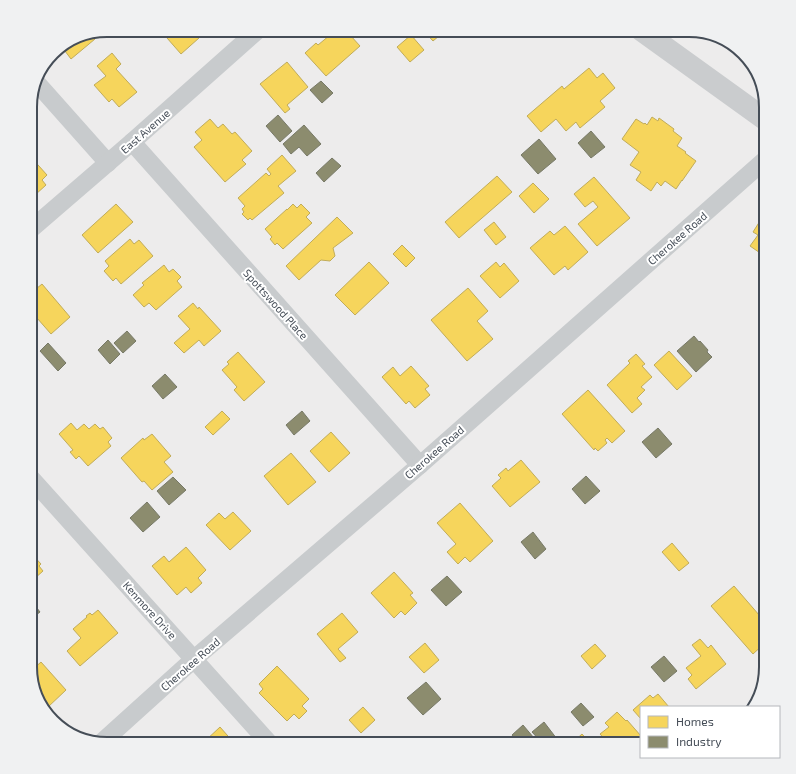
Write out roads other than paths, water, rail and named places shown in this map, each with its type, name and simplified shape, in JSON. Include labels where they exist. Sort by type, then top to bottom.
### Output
[{"type":"main road","points":[[651,37],[759,115]]},
{"type":"street","name":"East Avenue","points":[[37,224],[250,37]]},
{"type":"street","points":[[40,86],[108,163]]},
{"type":"street","name":"Spottswood Place","points":[[132,142],[420,465]]},
{"type":"street","name":"Cherokee Road","points":[[108,737],[194,659],[420,465],[759,165]]},
{"type":"street","name":"Kenmore Drive","points":[[37,485],[264,737]]}]
